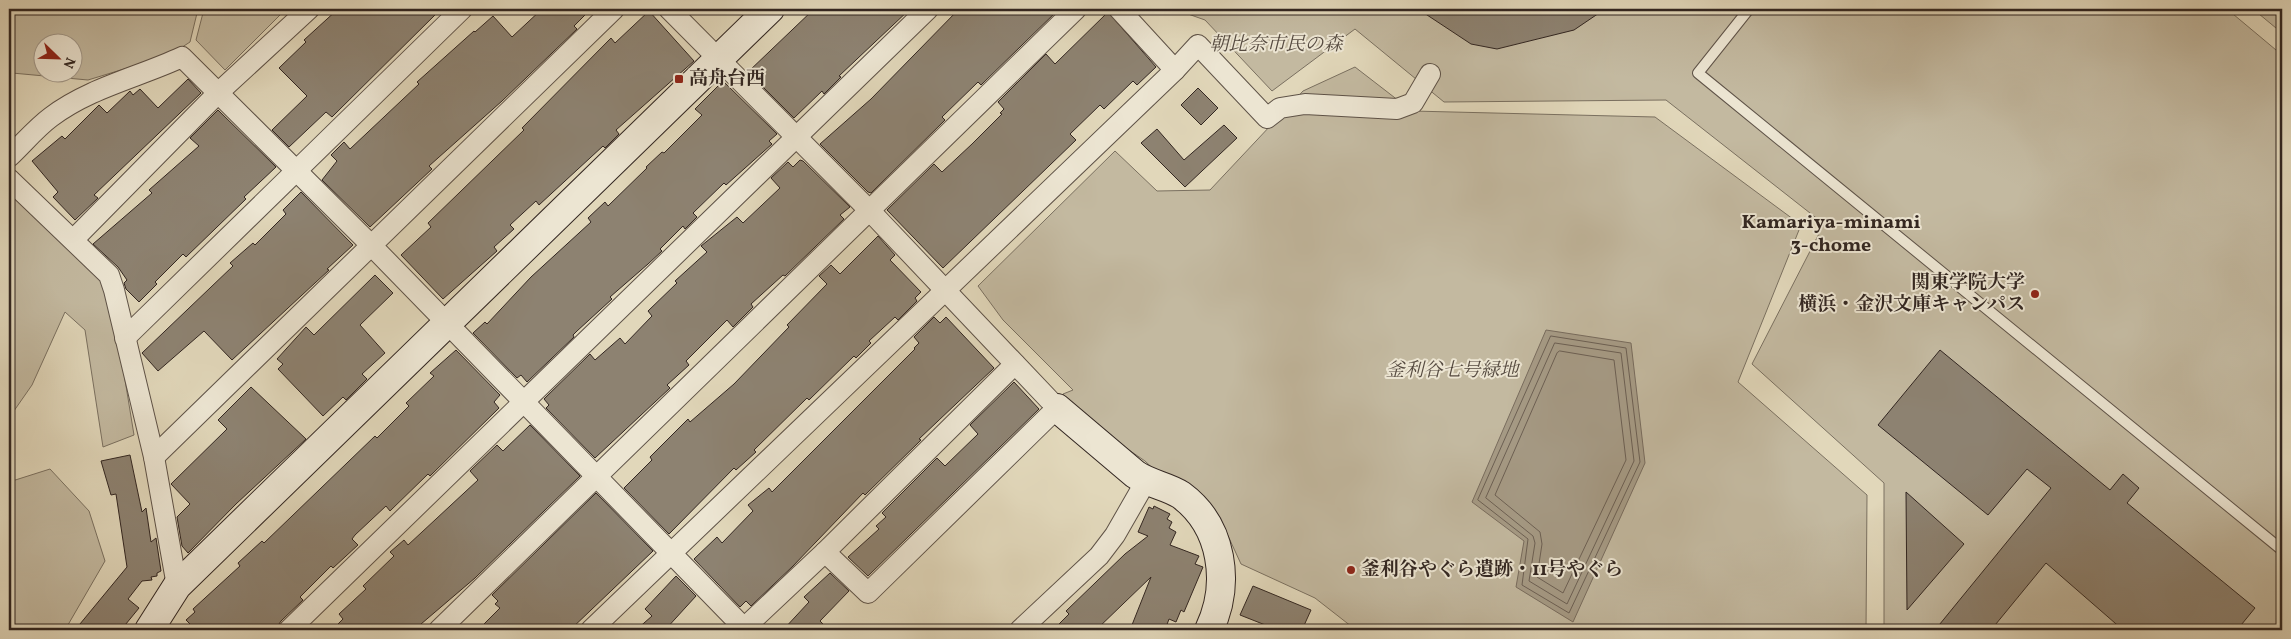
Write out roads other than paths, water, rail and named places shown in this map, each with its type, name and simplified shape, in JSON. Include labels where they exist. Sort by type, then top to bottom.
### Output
[{"type":"street","points":[[74,239],[219,92],[309,9]]},
{"type":"street","points":[[125,338],[462,9]]},
{"type":"street","points":[[154,456],[370,244],[614,9]]},
{"type":"street","points":[[669,9],[870,212],[1057,408],[1146,481],[1178,494],[1198,508],[1208,524],[1221,562],[1218,612],[1210,630]]},
{"type":"street","points":[[149,630],[177,586],[770,9]]},
{"type":"street","points":[[288,630],[526,402],[660,268],[798,138],[928,9]]},
{"type":"street","points":[[439,630],[870,212],[1076,9]]},
{"type":"street","points":[[1119,9],[1175,70]]},
{"type":"street","points":[[591,630],[1175,70],[1198,45],[1267,118],[1280,108],[1305,104],[1397,109],[1413,104],[1430,74]]},
{"type":"street","points":[[9,157],[51,117],[73,103],[111,85],[182,57],[298,171],[526,402],[743,629],[825,552],[1015,364]]},
{"type":"street","points":[[9,179],[74,239],[109,275],[154,456],[177,586]]},
{"type":"street","points":[[825,552],[868,593],[1057,408]]},
{"type":"street","points":[[1020,630],[1099,556],[1116,535],[1146,481]]},
{"type":"lane","points":[[1749,9],[1698,73],[2282,550]]},
{"type":"water","points":[[1546,330],[1631,343],[1645,463],[1573,622],[1516,587],[1524,541],[1472,502]]},
{"type":"place","name":"高舟台西","points":[[679,79]]},
{"type":"place","name":"関東学院大学 横浜・金沢文庫キャンパス","points":[[2035,294]]},
{"type":"place","name":"釜利谷やぐら遺跡・11号やぐら","points":[[1351,570]]},
{"type":"district","name":"Kamariya-minami 3-chome","points":[[1831,234]]},
{"type":"park label","name":"朝比奈市民の森","points":[[1276,45]]},
{"type":"park label","name":"釜利谷七号緑地","points":[[1452,371]]}]
